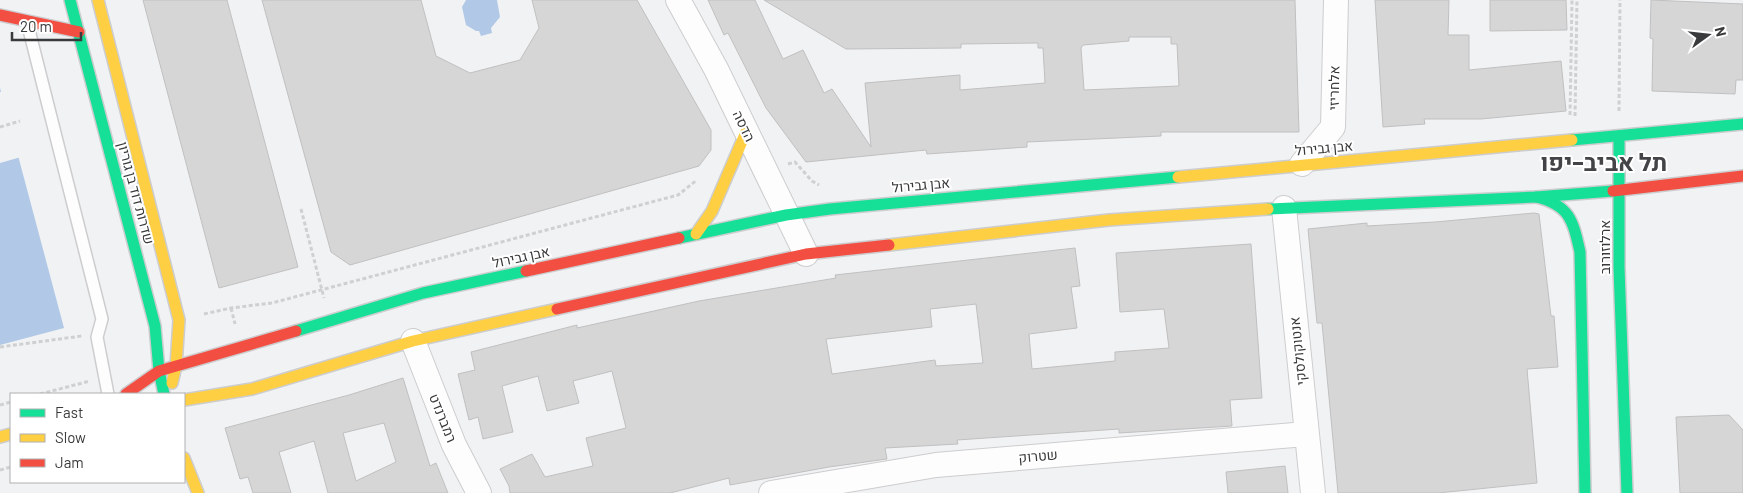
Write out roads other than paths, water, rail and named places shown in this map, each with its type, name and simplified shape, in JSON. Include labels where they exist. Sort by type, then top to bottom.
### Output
[{"type":"main road","name":"שדרות דוד בן גוריון","points":[[70,0],[155,326],[159,371],[164,393]]},
{"type":"main road","name":"שדרות דוד בן גוריון","points":[[98,0],[179,320],[176,366],[168,393]]},
{"type":"main road","points":[[0,15],[78,32]]},
{"type":"main road","name":"אבן גבירול","points":[[127,393],[159,371],[424,293],[786,215],[1302,164],[1743,124]]},
{"type":"main road","points":[[696,234],[712,211],[746,132]]},
{"type":"main road","name":"ארלוזורוב","points":[[1619,136],[1620,277],[1627,493]]},
{"type":"main road","points":[[185,400],[252,390],[413,341],[806,254],[1109,220],[1284,208],[1536,197],[1743,176]]},
{"type":"main road","name":"ארלוזורוב","points":[[1536,197],[1556,202],[1564,207],[1570,216],[1580,252],[1585,493]]},
{"type":"main road","points":[[185,460],[198,493]]},
{"type":"street","name":"הדסה","points":[[678,0],[716,69],[806,254]]},
{"type":"street","name":"אלחריזי","points":[[1302,164],[1333,127],[1336,0]]},
{"type":"street","name":"אנטוקולסקי","points":[[1284,208],[1313,493]]},
{"type":"street","name":"רמברנדט","points":[[413,341],[454,445],[479,493]]},
{"type":"street","name":"שטרוק","points":[[771,493],[936,465],[1306,434]]},
{"type":"lane","points":[[25,19],[30,29],[102,319],[97,337],[108,393]]},
{"type":"water","points":[[466,0],[497,0],[500,17],[491,28],[492,33],[481,36],[479,31],[466,25],[462,7]]},
{"type":"water","points":[[0,88],[64,328],[0,345]]},
{"type":"district","name":"תל אביב–יפו","points":[[1604,163]]}]
